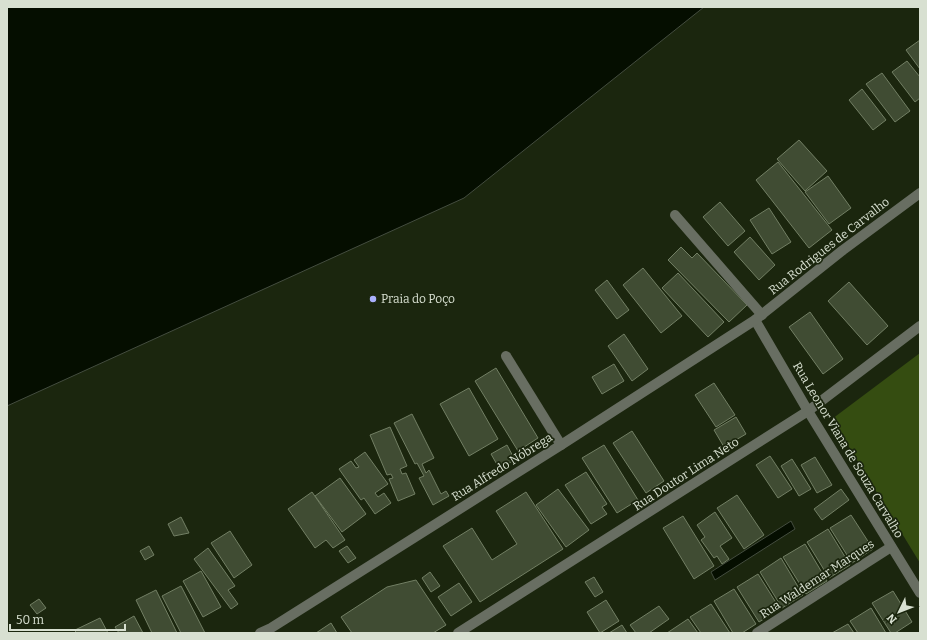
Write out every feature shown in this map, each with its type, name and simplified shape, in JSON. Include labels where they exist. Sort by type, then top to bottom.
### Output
[{"type":"street","name":"Rua Rodrigues de Carvalho","points":[[759,317],[843,250],[920,193]]},
{"type":"street","name":"Rua Leonor Viana de Souza Carvalho","points":[[675,215],[759,317],[808,411],[920,593]]},
{"type":"street","name":"Rua Alfredo Nóbrega","points":[[260,633],[272,630],[759,317]]},
{"type":"street","name":"Rua Doutor Lima Neto","points":[[458,633],[808,411],[920,326]]},
{"type":"street","points":[[506,356],[560,445]]},
{"type":"street","name":"Rua Waldemar Marques","points":[[757,633],[891,547]]},
{"type":"green space","points":[[920,353],[920,563],[832,419]]},
{"type":"shaded area","points":[[7,7],[704,7],[464,198],[7,406]]},
{"type":"shaded area","points":[[791,521],[795,529],[715,580],[711,572]]},
{"type":"building","points":[[920,40],[920,69],[906,50]]},
{"type":"building","points":[[907,61],[920,77],[920,98],[915,102],[892,72]]},
{"type":"building","points":[[882,73],[910,111],[895,122],[866,84]]},
{"type":"building","points":[[862,89],[886,120],[873,130],[849,100]]},
{"type":"building","points":[[799,140],[827,171],[805,191],[777,159]]},
{"type":"building","points":[[778,162],[832,230],[809,248],[756,180]]},
{"type":"building","points":[[828,176],[851,208],[829,224],[805,192]]},
{"type":"building","points":[[720,202],[745,231],[728,246],[703,217]]},
{"type":"building","points":[[769,208],[791,242],[772,254],[750,220]]},
{"type":"building","points":[[750,237],[775,265],[759,280],[734,252]]},
{"type":"building","points":[[681,247],[692,258],[697,253],[747,305],[729,322],[668,260]]},
{"type":"building","points":[[643,268],[682,316],[661,333],[623,285]]},
{"type":"building","points":[[678,273],[724,322],[708,337],[662,288]]},
{"type":"building","points":[[607,280],[629,310],[617,319],[595,290]]},
{"type":"building","points":[[849,282],[888,326],[867,345],[828,301]]},
{"type":"building","points":[[810,312],[843,359],[823,374],[789,327]]},
{"type":"building","points":[[624,334],[648,369],[632,381],[608,346]]},
{"type":"building","points":[[614,364],[624,381],[602,394],[592,377]]},
{"type":"building","points":[[496,368],[538,438],[518,451],[475,381]]},
{"type":"building","points":[[714,383],[735,415],[716,427],[695,395]]},
{"type":"building","points":[[469,388],[498,439],[469,456],[440,404]]},
{"type":"building","points":[[412,414],[434,458],[422,464],[426,473],[429,470],[441,494],[446,491],[449,496],[433,505],[419,478],[424,476],[417,463],[415,464],[394,423]]},
{"type":"building","points":[[736,417],[746,434],[724,447],[714,430]]},
{"type":"building","points":[[390,427],[407,466],[400,469],[402,474],[406,473],[415,494],[398,501],[389,479],[393,478],[391,474],[387,475],[370,435]]},
{"type":"building","points":[[632,431],[664,481],[646,493],[613,443]]},
{"type":"building","points":[[507,445],[515,460],[499,468],[491,454]]},
{"type":"building","points":[[604,445],[638,500],[617,513],[582,458]]},
{"type":"building","points":[[365,452],[388,484],[375,493],[378,497],[384,493],[391,503],[375,514],[364,498],[361,500],[339,469],[351,461],[356,468],[359,467],[354,460]]},
{"type":"building","points":[[770,456],[792,489],[778,498],[756,465]]},
{"type":"building","points":[[815,457],[832,485],[817,493],[801,465]]},
{"type":"building","points":[[792,459],[811,489],[799,496],[781,466]]},
{"type":"building","points":[[586,472],[607,504],[602,507],[607,514],[591,524],[565,485]]},
{"type":"building","points":[[340,478],[366,514],[342,532],[315,496]]},
{"type":"building","points":[[558,489],[589,530],[566,547],[536,505]]},
{"type":"building","points":[[841,489],[849,500],[822,520],[814,509]]},
{"type":"building","points":[[312,492],[345,540],[333,548],[326,540],[315,548],[288,509]]},
{"type":"building","points":[[526,492],[563,549],[480,602],[443,546],[472,528],[492,560],[517,544],[496,511]]},
{"type":"building","points":[[737,495],[764,535],[744,549],[717,508]]},
{"type":"building","points":[[715,512],[732,538],[720,546],[729,559],[722,564],[717,556],[714,558],[701,540],[705,537],[697,525]]},
{"type":"building","points":[[851,515],[873,549],[852,563],[830,528]]},
{"type":"building","points":[[683,516],[714,566],[694,579],[663,528]]},
{"type":"building","points":[[181,517],[189,533],[174,536],[168,524]]},
{"type":"building","points":[[828,529],[850,565],[829,578],[807,542]]},
{"type":"building","points":[[230,531],[252,565],[234,578],[211,543]]},
{"type":"building","points":[[805,544],[827,581],[806,594],[783,557]]},
{"type":"building","points":[[149,546],[154,555],[145,560],[140,551]]},
{"type":"building","points":[[347,546],[356,558],[348,563],[339,551]]},
{"type":"building","points":[[208,548],[235,586],[228,590],[238,604],[231,609],[194,559]]},
{"type":"building","points":[[781,558],[803,595],[782,608],[760,572]]},
{"type":"building","points":[[201,571],[221,607],[203,617],[183,581]]},
{"type":"building","points":[[430,572],[440,586],[431,592],[422,578]]},
{"type":"building","points":[[758,574],[780,609],[759,622],[737,587]]},
{"type":"building","points":[[594,577],[603,592],[595,597],[585,582]]},
{"type":"building","points":[[416,580],[446,625],[433,633],[352,633],[341,617],[387,587]]},
{"type":"building","points":[[459,583],[472,602],[451,616],[438,597]]},
{"type":"building","points":[[181,586],[205,633],[181,633],[162,596]]},
{"type":"building","points":[[734,589],[756,624],[742,633],[733,633],[714,601]]},
{"type":"building","points":[[156,590],[177,633],[152,633],[136,600]]},
{"type":"building","points":[[893,591],[912,622],[895,633],[891,633],[872,603]]},
{"type":"building","points":[[39,599],[46,608],[37,614],[30,605]]},
{"type":"building","points":[[606,600],[619,621],[600,633],[587,612]]},
{"type":"building","points":[[711,604],[730,633],[701,633],[690,617]]},
{"type":"building","points":[[659,606],[669,619],[649,633],[636,633],[630,625]]},
{"type":"building","points":[[871,608],[886,633],[858,633],[850,621]]},
{"type":"building","points":[[134,616],[143,633],[119,633],[115,627]]},
{"type":"building","points":[[100,618],[108,633],[76,633],[75,630]]},
{"type":"building","points":[[688,619],[698,633],[667,633]]},
{"type":"building","points":[[331,623],[337,633],[316,633]]},
{"type":"building","points":[[848,624],[854,633],[832,633]]},
{"type":"building","points":[[622,625],[627,633],[609,633]]},
{"type":"place","name":"Praia do Poço","points":[[373,299]]}]
